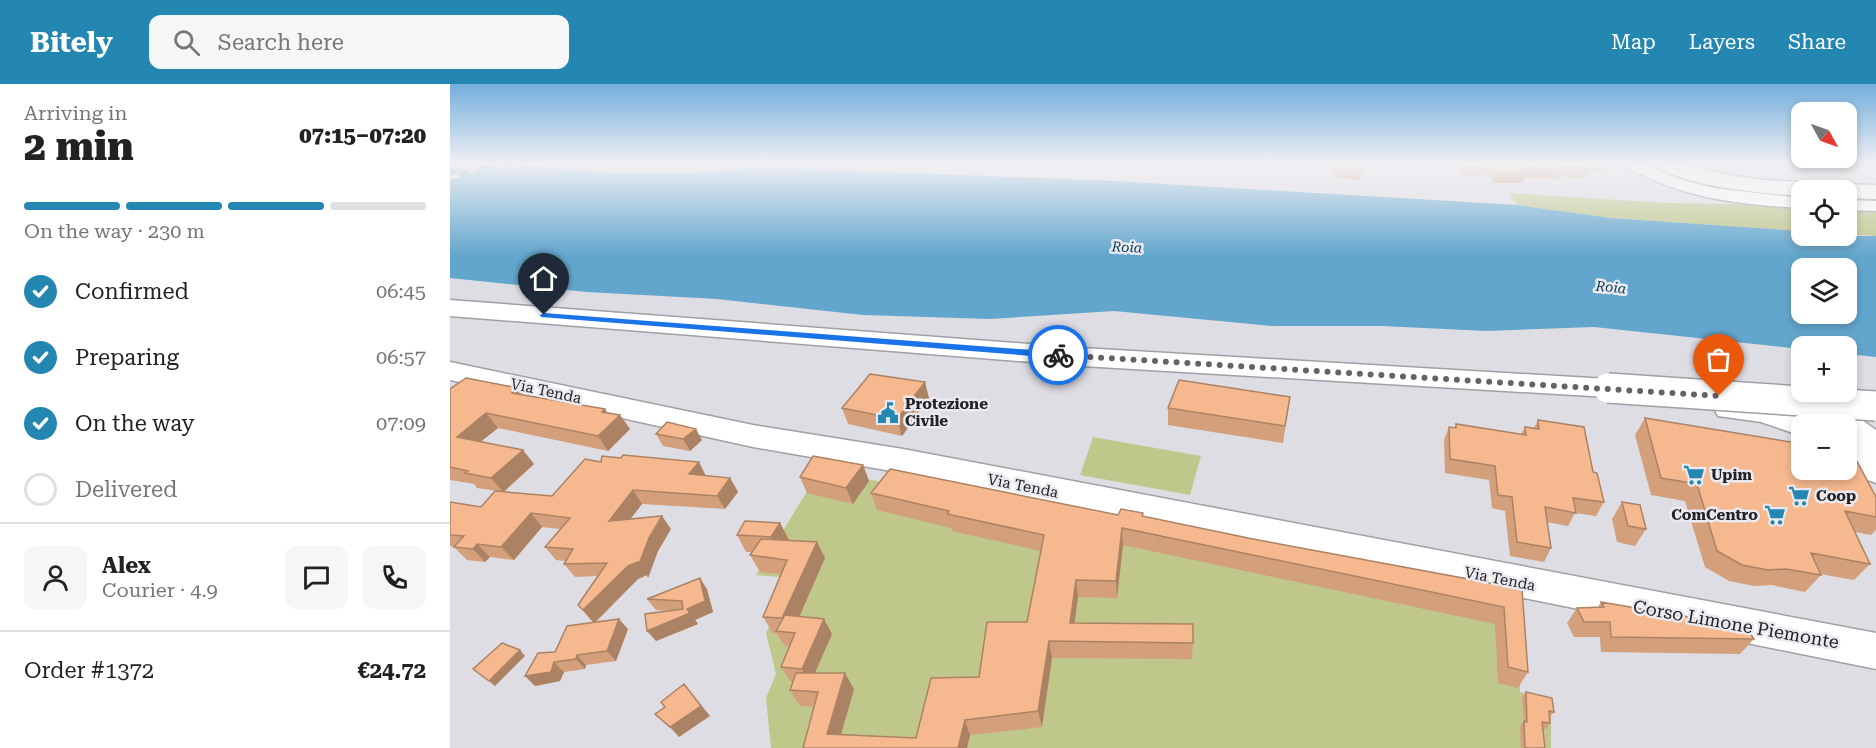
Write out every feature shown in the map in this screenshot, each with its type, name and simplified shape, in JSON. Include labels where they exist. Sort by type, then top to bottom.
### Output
[{"type":"main road","points":[[450,308],[1082,357],[1876,406]]},
{"type":"main road","points":[[1260,368],[1351,364],[1764,385]]},
{"type":"main road","points":[[1260,368],[1336,382],[1765,412],[1791,422]]},
{"type":"main road","name":"Via Tenda","points":[[450,371],[753,436],[903,461],[1596,598]]},
{"type":"main road","points":[[1857,432],[1876,446]]},
{"type":"main road","points":[[1857,458],[1876,471]]},
{"type":"main road","name":"Corso Limone Piemonte","points":[[1596,598],[1867,645]]},
{"type":"street","points":[[1713,194],[1791,201]]},
{"type":"street","points":[[1857,205],[1876,206]]},
{"type":"green space","points":[[1510,194],[1666,203],[1791,205],[1791,230],[1611,218],[1517,205]]},
{"type":"green space","points":[[1857,209],[1876,210],[1876,236],[1857,235]]},
{"type":"green space","points":[[1093,437],[1201,456],[1190,495],[1080,475]]},
{"type":"green space","points":[[820,470],[1518,605],[1520,692],[1551,702],[1551,748],[771,748],[766,698],[776,674],[766,633],[791,578],[756,575]]},
{"type":"water","name":"Roia","points":[[450,194],[1332,194],[1517,205],[1611,218],[1791,230],[1791,246],[1857,246],[1857,236],[1876,236],[1876,357],[1857,355],[1857,336],[1791,336],[1791,348],[1594,327],[1486,331],[1382,326],[1273,326],[1114,311],[990,319],[863,315],[717,299],[587,292],[450,278]]},
{"type":"building","points":[[870,374],[925,382],[897,419],[842,408]]},
{"type":"building","points":[[466,378],[518,388],[512,393],[605,409],[602,412],[620,415],[598,436],[486,413],[457,437],[523,450],[491,478],[465,473],[468,471],[450,467],[450,389]]},
{"type":"building","points":[[1179,380],[1290,397],[1285,426],[1168,408]]},
{"type":"building","name":"ComCentro","points":[[1645,418],[1791,442],[1791,480],[1857,480],[1857,461],[1876,497],[1876,517],[1845,511],[1870,564],[1811,553],[1821,575],[1742,565],[1717,551],[1697,484],[1661,478]]},
{"type":"building","points":[[1538,420],[1584,427],[1593,472],[1597,473],[1604,502],[1573,498],[1576,513],[1545,507],[1551,548],[1517,542],[1512,497],[1498,495],[1495,466],[1450,459],[1449,427],[1456,428],[1456,424],[1526,435],[1525,427],[1539,429]]},
{"type":"building","points":[[667,422],[696,429],[683,439],[656,434]]},
{"type":"building","points":[[623,455],[699,462],[689,474],[730,478],[717,496],[633,490],[609,521],[662,516],[649,538],[639,564],[638,562],[628,566],[583,610],[578,605],[607,563],[564,564],[573,549],[545,547],[570,518],[531,513],[501,547],[477,544],[473,549],[454,547],[464,536],[450,535],[450,502],[481,507],[495,491],[552,496],[585,459],[601,462],[602,456],[621,458]]},
{"type":"building","points":[[813,456],[863,465],[846,488],[800,477]]},
{"type":"building","points":[[890,469],[1118,515],[1121,509],[1143,513],[1142,516],[1253,539],[1522,589],[1528,672],[1508,667],[1504,607],[1122,528],[1116,581],[1076,580],[1070,623],[1193,624],[1193,643],[1049,641],[1038,711],[965,720],[958,748],[803,748],[818,692],[790,690],[796,673],[845,673],[827,734],[916,738],[931,678],[979,677],[987,622],[1027,622],[1044,535],[947,514],[949,511],[871,493]]},
{"type":"building","points":[[1622,502],[1640,505],[1646,529],[1628,526]]},
{"type":"building","points":[[745,521],[780,523],[771,537],[737,535]]},
{"type":"building","points":[[761,539],[817,542],[782,618],[763,617],[787,560],[750,555]]},
{"type":"building","points":[[700,578],[705,601],[687,609],[690,613],[647,631],[645,614],[683,609],[682,601],[647,599]]},
{"type":"building","points":[[1601,602],[1746,627],[1754,639],[1611,637],[1610,622],[1584,622],[1577,608],[1604,607]]},
{"type":"building","points":[[785,615],[824,619],[802,669],[781,667],[795,633],[776,631]]},
{"type":"building","points":[[619,619],[607,651],[577,655],[576,659],[554,662],[551,672],[525,676],[538,653],[555,652],[567,626]]},
{"type":"building","points":[[502,643],[520,650],[489,681],[473,669]]},
{"type":"building","points":[[684,684],[701,706],[670,727],[655,714],[665,707],[661,702]]},
{"type":"building","points":[[1526,692],[1552,698],[1554,712],[1549,711],[1550,723],[1542,722],[1545,748],[1525,748]]},
{"type":"way so far","points":[[1058,355],[1719,396]]},
{"type":"place","name":"Protezione Civile","points":[[888,413]]},
{"type":"place","name":"Upim","points":[[1694,475]]},
{"type":"place","name":"Coop","points":[[1799,496]]},
{"type":"place","name":"ComCentro","points":[[1775,515]]},
{"type":"route","points":[[544,315],[1058,355]]}]
